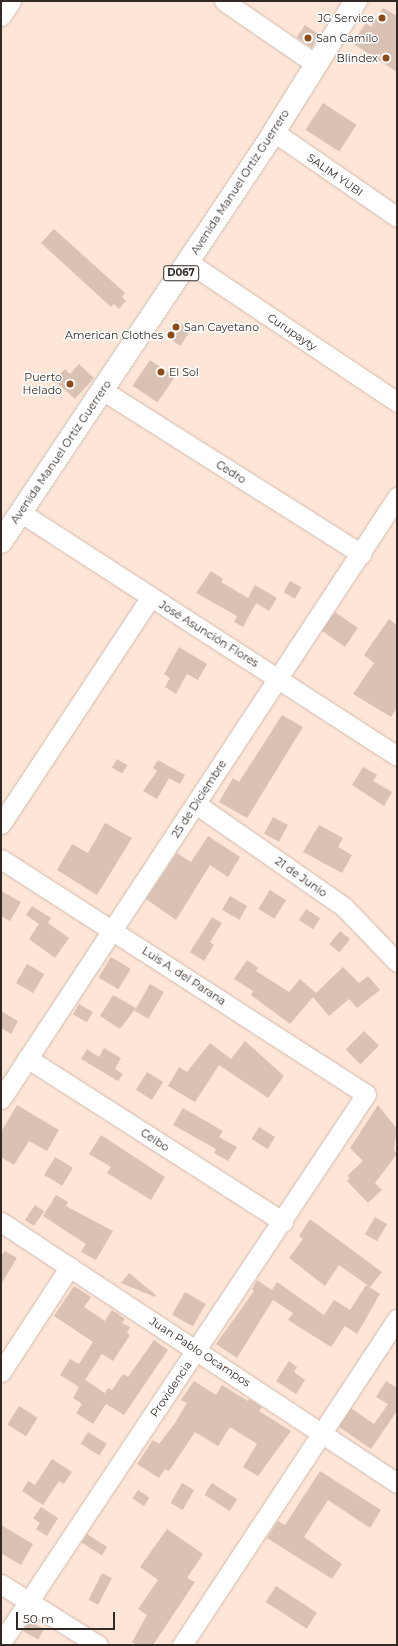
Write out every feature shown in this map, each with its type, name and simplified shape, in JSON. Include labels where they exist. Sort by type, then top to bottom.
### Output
[{"type":"main road","name":"Avenida Manuel Ortíz Guerrero","points":[[1,542],[274,132],[356,1]]},
{"type":"street","points":[[224,1],[316,65]]},
{"type":"street","name":"SALIM YUBI","points":[[274,132],[397,217]]},
{"type":"street","name":"Curupayty","points":[[188,262],[397,402]]},
{"type":"street","name":"Cedro","points":[[102,390],[361,554]]},
{"type":"street","name":"25 de Diciembre","points":[[1,1099],[397,498]]},
{"type":"street","name":"José Asunción Flores","points":[[20,512],[150,598],[278,677],[397,756]]},
{"type":"street","points":[[1,824],[150,598]]},
{"type":"street","name":"21 de Junio","points":[[196,804],[344,907],[397,962]]},
{"type":"street","name":"Luis A. del Parana","points":[[1,859],[366,1094]]},
{"type":"street","name":"Ceibo","points":[[27,1058],[283,1222]]},
{"type":"street","name":"Providencia","points":[[1,1643],[198,1350],[366,1094]]},
{"type":"street","name":"Juan Pablo Ocampos","points":[[1,1222],[198,1350],[397,1483]]},
{"type":"street","points":[[1,1372],[70,1266]]},
{"type":"street","points":[[182,1645],[320,1432],[397,1318]]},
{"type":"street","points":[[1,1584],[98,1645]]},
{"type":"building","name":"Blindex","points":[[383,8],[397,16],[397,72],[352,43],[366,23],[371,27]]},
{"type":"building","name":"San Camilo","points":[[305,25],[320,35],[312,48],[297,37]]},
{"type":"building","points":[[323,103],[357,125],[339,152],[306,130]]},
{"type":"building","points":[[54,229],[125,293],[122,297],[126,301],[119,309],[114,304],[111,307],[41,243]]},
{"type":"building","points":[[176,320],[191,330],[180,346],[165,336]]},
{"type":"building","points":[[150,360],[175,377],[158,402],[133,386]]},
{"type":"building","name":"Puerto Helado","points":[[79,364],[94,378],[75,399],[54,380],[65,369],[70,374]]},
{"type":"building","points":[[211,571],[223,579],[221,582],[248,598],[255,585],[277,598],[269,611],[256,603],[243,627],[234,622],[237,616],[196,593]]},
{"type":"building","points":[[290,581],[301,587],[295,599],[284,592]]},
{"type":"building","points":[[335,612],[358,628],[345,647],[322,631]]},
{"type":"building","points":[[389,619],[397,625],[397,708],[391,717],[353,694],[374,663],[364,655]]},
{"type":"building","points":[[179,647],[207,664],[198,680],[187,674],[176,694],[165,687],[170,678],[164,674]]},
{"type":"building","points":[[282,715],[303,727],[247,818],[219,802],[233,778],[239,782]]},
{"type":"building","points":[[117,759],[127,765],[122,774],[112,768]]},
{"type":"building","points":[[158,760],[185,775],[180,784],[169,778],[157,799],[143,791],[157,771],[153,768]]},
{"type":"building","points":[[363,767],[377,775],[373,781],[392,792],[384,806],[352,785]]},
{"type":"building","points":[[273,817],[288,825],[279,842],[264,834]]},
{"type":"building","points":[[105,823],[132,838],[97,895],[57,870],[72,844],[88,853]]},
{"type":"building","points":[[319,825],[343,838],[338,847],[352,855],[342,873],[303,852]]},
{"type":"building","points":[[208,836],[240,857],[228,877],[210,865],[176,920],[146,899],[177,853],[191,862]]},
{"type":"building","points":[[270,890],[286,900],[274,919],[258,909]]},
{"type":"building","points":[[1,891],[21,902],[10,921],[1,916]]},
{"type":"building","points":[[230,896],[247,906],[239,920],[222,910]]},
{"type":"building","points":[[32,906],[51,918],[48,923],[69,938],[55,958],[29,939],[39,924],[26,915]]},
{"type":"building","points":[[306,909],[320,918],[313,929],[299,920]]},
{"type":"building","points":[[212,917],[222,923],[210,942],[214,945],[204,961],[190,952]]},
{"type":"building","points":[[340,931],[350,939],[339,952],[329,944]]},
{"type":"building","points":[[111,957],[131,969],[118,989],[99,978]]},
{"type":"building","points":[[247,960],[258,968],[256,971],[289,992],[300,979],[316,993],[343,967],[359,983],[368,976],[380,990],[357,1008],[349,999],[329,1016],[313,997],[290,1024],[251,995],[253,991],[234,979]]},
{"type":"building","points":[[27,964],[44,974],[33,993],[16,983]]},
{"type":"building","points":[[150,984],[164,992],[148,1019],[134,1011]]},
{"type":"building","points":[[113,995],[136,1008],[120,1029],[100,1016]]},
{"type":"building","points":[[79,1004],[93,1012],[87,1022],[73,1014]]},
{"type":"building","points":[[1,1011],[18,1021],[11,1034],[1,1028]]},
{"type":"building","points":[[364,1031],[379,1046],[360,1064],[346,1049]]},
{"type":"building","points":[[245,1041],[284,1076],[268,1098],[219,1065],[195,1102],[168,1086],[179,1067],[187,1072],[210,1043],[231,1059]]},
{"type":"building","points":[[104,1048],[121,1058],[115,1069],[123,1074],[118,1081],[81,1059],[87,1049],[99,1057]]},
{"type":"building","points":[[147,1072],[163,1082],[152,1100],[136,1090]]},
{"type":"building","points":[[17,1105],[59,1130],[47,1151],[29,1141],[14,1165],[1,1157],[1,1132]]},
{"type":"building","points":[[378,1105],[397,1129],[394,1150],[397,1154],[375,1183],[382,1190],[368,1203],[347,1181],[350,1178],[347,1176],[363,1161],[350,1148]]},
{"type":"building","points":[[183,1108],[223,1131],[219,1137],[237,1147],[228,1161],[214,1153],[216,1149],[173,1125]]},
{"type":"building","points":[[259,1127],[275,1137],[268,1149],[252,1139]]},
{"type":"building","points":[[101,1135],[165,1177],[151,1200],[107,1173],[111,1167],[89,1154]]},
{"type":"building","points":[[55,1157],[73,1168],[62,1186],[44,1175]]},
{"type":"building","points":[[56,1195],[68,1202],[66,1206],[113,1231],[96,1260],[81,1252],[86,1244],[43,1216]]},
{"type":"building","points":[[35,1205],[44,1211],[34,1226],[25,1220]]},
{"type":"building","points":[[375,1217],[387,1224],[377,1241],[365,1234]]},
{"type":"building","points":[[310,1219],[382,1272],[370,1287],[339,1265],[325,1286],[289,1258],[303,1239],[299,1236]]},
{"type":"building","points":[[5,1251],[17,1258],[1,1284],[1,1256]]},
{"type":"building","points":[[129,1273],[156,1295],[155,1297],[121,1283]]},
{"type":"building","points":[[257,1280],[272,1290],[277,1282],[324,1315],[334,1300],[350,1310],[366,1285],[380,1294],[357,1334],[345,1326],[331,1347],[288,1320],[293,1313],[273,1300],[237,1358],[216,1344],[254,1291],[252,1289]]},
{"type":"building","points":[[74,1286],[91,1297],[84,1307],[105,1321],[112,1310],[125,1319],[122,1323],[130,1327],[127,1333],[130,1335],[113,1361],[102,1354],[85,1380],[105,1393],[108,1388],[112,1390],[123,1374],[128,1377],[154,1340],[168,1350],[124,1415],[106,1404],[93,1424],[76,1413],[82,1404],[73,1398],[79,1387],[60,1375],[70,1359],[79,1364],[93,1342],[54,1316]]},
{"type":"building","points":[[185,1292],[206,1304],[193,1327],[172,1315]]},
{"type":"building","points":[[289,1361],[297,1367],[294,1372],[305,1380],[296,1394],[276,1381]]},
{"type":"building","points":[[194,1381],[216,1395],[222,1385],[248,1401],[249,1399],[262,1407],[259,1411],[291,1431],[258,1476],[243,1467],[257,1444],[230,1427],[218,1446],[195,1432],[169,1471],[165,1469],[159,1478],[137,1464],[153,1440],[159,1444],[175,1423],[187,1403],[181,1400]]},
{"type":"building","points":[[386,1381],[397,1388],[397,1411],[371,1449],[339,1427],[351,1408],[374,1424],[388,1404],[376,1397]]},
{"type":"building","points":[[19,1406],[38,1418],[26,1436],[7,1425]]},
{"type":"building","points":[[88,1432],[107,1444],[99,1456],[81,1444]]},
{"type":"building","points":[[52,1459],[72,1472],[64,1484],[59,1481],[43,1505],[22,1491],[28,1481],[35,1485]]},
{"type":"building","points":[[320,1471],[381,1510],[370,1528],[328,1500],[304,1537],[342,1564],[332,1579],[267,1538],[278,1521],[285,1525]]},
{"type":"building","points":[[182,1483],[194,1490],[183,1510],[170,1503]]},
{"type":"building","points":[[212,1483],[237,1499],[230,1511],[204,1495]]},
{"type":"building","points":[[138,1490],[150,1498],[144,1506],[132,1498]]},
{"type":"building","points":[[41,1507],[58,1518],[47,1536],[36,1529],[40,1523],[33,1518]]},
{"type":"building","points":[[1,1525],[33,1544],[21,1565],[1,1553]]},
{"type":"building","points":[[167,1529],[203,1554],[187,1578],[195,1582],[153,1645],[137,1645],[132,1642],[147,1615],[138,1609],[158,1580],[140,1567]]},
{"type":"building","points":[[87,1534],[107,1547],[102,1555],[82,1542]]},
{"type":"building","points":[[102,1573],[112,1578],[98,1605],[88,1600]]},
{"type":"building","points":[[276,1586],[317,1613],[307,1629],[266,1602]]},
{"type":"building","points":[[29,1621],[44,1629],[38,1640],[23,1632]]},
{"type":"place","name":"JG Service","points":[[382,18]]},
{"type":"place","name":"San Camilo","points":[[308,38]]},
{"type":"place","name":"Blindex","points":[[386,58]]},
{"type":"place","name":"San Cayetano","points":[[176,327]]},
{"type":"place","name":"American Clothes","points":[[171,335]]},
{"type":"place","name":"El Sol","points":[[161,372]]},
{"type":"place","name":"Puerto Helado","points":[[70,384]]}]
